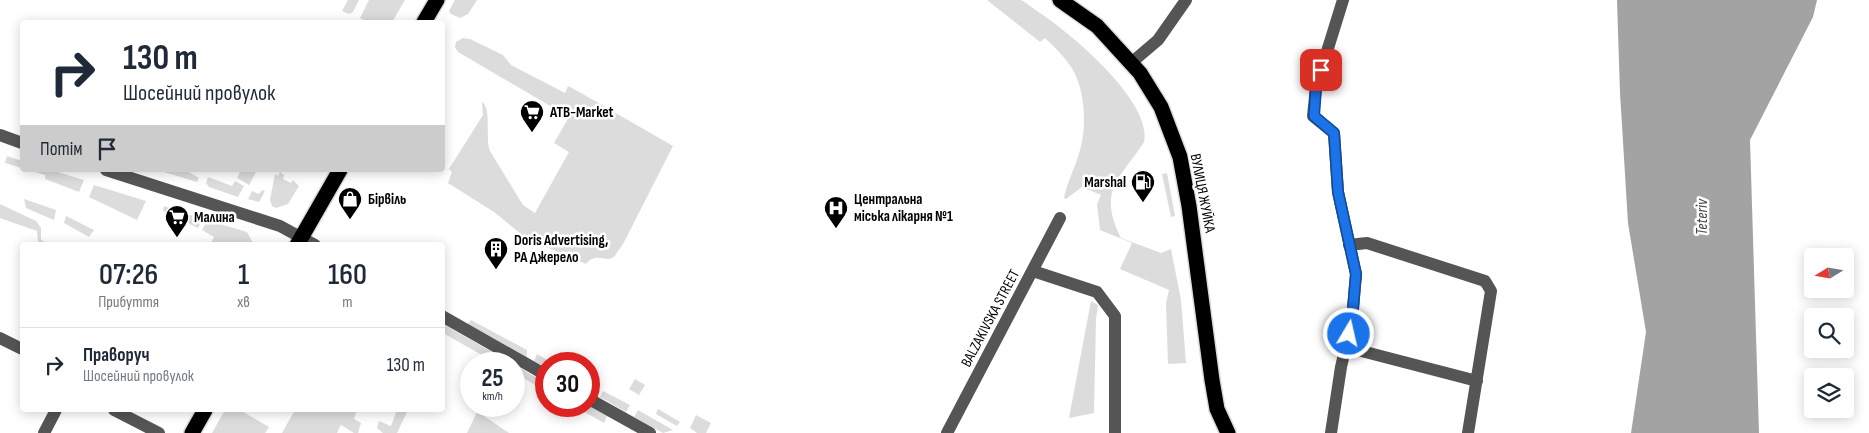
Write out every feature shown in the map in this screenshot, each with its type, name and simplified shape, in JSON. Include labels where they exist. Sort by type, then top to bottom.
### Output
[{"type":"highway","points":[[416,20],[428,0]]},
{"type":"highway","points":[[425,20],[437,0]]},
{"type":"highway","name":"ВУЛИЦЯ ЖУЙКА","points":[[1060,0],[1098,26],[1140,73],[1161,107],[1180,156],[1190,206],[1217,409],[1228,433]]},
{"type":"highway","points":[[296,240],[331,172]]},
{"type":"highway","points":[[296,240],[339,172]]},
{"type":"highway","points":[[184,433],[196,412]]},
{"type":"highway","points":[[192,433],[204,412]]},
{"type":"street","points":[[1131,63],[1158,40],[1186,0]]},
{"type":"street","points":[[1331,433],[1352,320],[1356,274],[1338,192],[1334,133],[1314,116],[1316,88],[1343,0]]},
{"type":"street","points":[[0,135],[20,142]]},
{"type":"street","points":[[112,172],[280,226],[296,240]]},
{"type":"street","name":"BALZAKIVSKA STREET","points":[[947,433],[1060,218]]},
{"type":"street","points":[[1349,245],[1367,243],[1485,281],[1491,290],[1468,433]]},
{"type":"street","points":[[1033,271],[1097,292],[1115,316],[1115,433]]},
{"type":"street","points":[[445,318],[535,370]]},
{"type":"street","points":[[0,338],[20,348]]},
{"type":"street","points":[[1346,347],[1477,381]]},
{"type":"street","points":[[600,405],[650,433]]},
{"type":"street","points":[[44,433],[55,412]]},
{"type":"street","points":[[118,412],[158,433]]},
{"type":"shaded area","points":[[348,0],[359,0],[353,12],[349,14],[342,11]]},
{"type":"shaded area","points":[[369,0],[405,0],[393,20],[364,20],[360,18]]},
{"type":"shaded area","points":[[455,0],[477,0],[468,14],[460,18],[449,11]]},
{"type":"shaded area","points":[[987,0],[1021,0],[1025,2],[1087,50],[1122,88],[1135,107],[1143,125],[1144,142],[1114,186],[1111,196],[1111,208],[1114,222],[1121,238],[1161,253],[1171,249],[1181,300],[1186,363],[1168,364],[1166,303],[1169,290],[1120,269],[1132,243],[1100,230],[1097,204],[1101,195],[1082,187],[1066,199],[1064,198],[1084,131],[1084,109],[1080,88],[1073,70],[1064,57],[1045,38],[1040,42]]},
{"type":"shaded area","points":[[463,38],[470,39],[503,55],[511,65],[565,93],[568,86],[673,146],[623,244],[614,257],[609,259],[594,258],[586,264],[537,243],[521,234],[494,212],[448,183],[452,172],[449,169],[483,115],[482,102],[488,117],[490,151],[523,205],[535,213],[569,152],[554,143],[569,117],[458,52],[455,47],[456,42]]},
{"type":"shaded area","points":[[7,156],[20,160],[20,167],[5,163]]},
{"type":"shaded area","points":[[35,172],[58,172],[84,180],[79,192],[45,179],[45,175]]},
{"type":"shaded area","points":[[164,172],[188,172],[199,178],[197,182]]},
{"type":"shaded area","points":[[240,172],[256,172],[249,185],[237,178]]},
{"type":"shaded area","points":[[280,172],[284,175],[283,179],[291,183],[293,180],[299,186],[288,204],[276,208],[272,206],[270,200],[275,174],[278,176]]},
{"type":"shaded area","points":[[1167,173],[1175,216],[1171,217],[1162,174]]},
{"type":"shaded area","points":[[208,177],[232,186],[235,181],[244,186],[238,197],[209,187],[206,183]]},
{"type":"shaded area","points":[[94,185],[146,201],[137,220],[89,197]]},
{"type":"shaded area","points":[[262,190],[265,191],[259,202],[248,199],[252,191],[259,194]]},
{"type":"shaded area","points":[[24,199],[56,210],[54,220],[26,208]]},
{"type":"shaded area","points":[[0,204],[36,221],[41,228],[41,240],[46,242],[38,242],[37,231],[0,218]]},
{"type":"shaded area","points":[[164,206],[202,219],[198,228],[163,211]]},
{"type":"shaded area","points":[[66,216],[94,230],[89,237],[64,223]]},
{"type":"shaded area","points":[[207,220],[247,232],[252,242],[212,242],[214,237],[202,230]]},
{"type":"shaded area","points":[[1091,301],[1098,305],[1094,413],[1069,418]]},
{"type":"shaded area","points":[[471,320],[527,350],[527,357],[525,352],[518,352],[468,324]]},
{"type":"shaded area","points":[[445,325],[492,352],[477,352],[445,334]]},
{"type":"shaded area","points":[[525,371],[535,377],[535,385],[525,379]]},
{"type":"shaded area","points":[[635,379],[645,385],[639,395],[629,389]]},
{"type":"shaded area","points":[[603,391],[630,405],[626,412],[600,397]]},
{"type":"shaded area","points":[[658,409],[680,422],[677,426],[656,414]]},
{"type":"shaded area","points":[[638,410],[673,430],[663,433],[634,417]]},
{"type":"shaded area","points":[[224,412],[243,412],[269,427],[265,433],[212,433]]},
{"type":"shaded area","points":[[294,412],[356,412],[354,419],[361,423],[358,433],[354,433],[341,425],[337,433],[282,433]]},
{"type":"shaded area","points":[[396,412],[407,412],[397,433],[383,433],[377,428],[379,421],[391,426]]},
{"type":"shaded area","points":[[600,412],[607,416],[604,423],[593,417],[600,417]]},
{"type":"shaded area","points":[[696,415],[711,423],[706,433],[697,433],[690,428]]},
{"type":"shaded area","points":[[475,417],[485,417],[509,433],[467,433]]},
{"type":"water","name":"Teteriv","points":[[1617,0],[1817,0],[1813,17],[1750,140],[1759,433],[1631,433],[1646,332],[1628,223],[1620,93]]},
{"type":"place","name":"ATB-Market","points":[[532,133]]},
{"type":"place","name":"Marshal","points":[[1143,203]]},
{"type":"place","name":"Бірвіль","points":[[350,220]]},
{"type":"place","name":"Центральна міська лікарня №1","points":[[836,229]]},
{"type":"place","name":"Малина","points":[[177,238]]},
{"type":"place","name":"Doris Advertising, РА Джерело","points":[[496,270]]},
{"type":"route","points":[[1321,70],[1316,88],[1314,116],[1334,133],[1338,192],[1356,274],[1349,334]]}]
